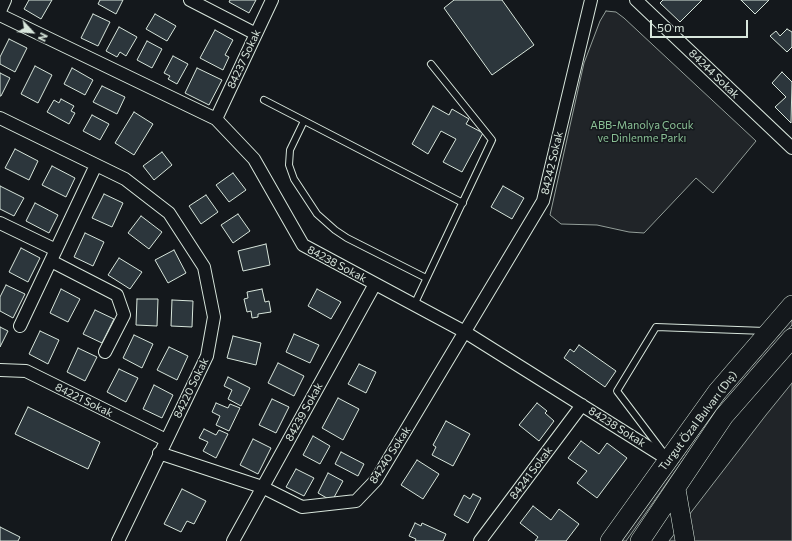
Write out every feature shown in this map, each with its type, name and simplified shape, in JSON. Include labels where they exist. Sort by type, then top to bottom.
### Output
[{"type":"main road","name":"Turgut Özal Bulvarı (Dış)","points":[[610,541],[717,392],[792,305]]},
{"type":"main road","name":"Turgut Özal Bulvarı (Dış)","points":[[640,541],[724,416],[792,338]]},
{"type":"main road","points":[[676,488],[685,541]]},
{"type":"street","points":[[0,11],[5,0]]},
{"type":"street","points":[[190,0],[256,34]]},
{"type":"street","name":"84237 Sokak","points":[[216,119],[272,0]]},
{"type":"street","name":"84242 Sokak","points":[[465,332],[543,201],[591,0]]},
{"type":"street","name":"84244 Sokak","points":[[636,0],[792,148]]},
{"type":"street","name":"84238 Sokak","points":[[0,15],[216,119],[254,158],[303,245],[465,332],[669,460]]},
{"type":"street","name":"84220 Sokak","points":[[0,118],[126,178],[169,213],[204,267],[214,317],[207,356],[159,453],[118,541]]},
{"type":"street","points":[[20,326],[96,164]]},
{"type":"street","points":[[0,223],[56,250]]},
{"type":"street","points":[[51,261],[117,295],[124,315],[105,352]]},
{"type":"street","name":"84239 Sokak","points":[[234,540],[375,284]]},
{"type":"street","name":"84240 Sokak","points":[[159,453],[262,487],[302,507],[356,501],[376,480],[465,332]]},
{"type":"street","name":"84221 Sokak","points":[[1,371],[26,372],[166,440]]},
{"type":"street","name":"84241 Sokak","points":[[480,541],[582,405]]},
{"type":"lane","points":[[414,305],[492,140],[431,64]]},
{"type":"lane","points":[[264,100],[462,203]]},
{"type":"lane","points":[[304,121],[290,150],[289,165],[294,179],[317,214],[325,223],[347,238],[426,278]]},
{"type":"lane","points":[[669,460],[617,391],[656,327],[769,331]]},
{"type":"green space","name":"ABB-Manolya Çocuk ve Dinlenme Parkı","points":[[606,11],[616,12],[624,18],[756,141],[713,193],[696,178],[644,233],[629,232],[597,225],[561,224],[550,215],[584,63],[600,21]]},
{"type":"green space","points":[[792,319],[792,325],[728,399],[626,541],[622,541],[725,397]]},
{"type":"green space","points":[[792,383],[792,541],[669,541],[766,415]]},
{"type":"building","points":[[29,0],[52,0],[41,19],[24,9]]},
{"type":"building","points":[[100,0],[123,0],[116,14],[98,4]]},
{"type":"building","points":[[230,0],[256,0],[249,13],[229,2]]},
{"type":"building","points":[[454,0],[502,0],[534,45],[492,75],[444,8]]},
{"type":"building","points":[[663,0],[702,0],[680,22],[660,3]]},
{"type":"building","points":[[741,0],[769,0],[755,14]]},
{"type":"building","points":[[93,14],[110,22],[98,46],[81,38]]},
{"type":"building","points":[[155,14],[176,26],[167,41],[146,29]]},
{"type":"building","points":[[119,27],[137,37],[126,56],[120,52],[117,57],[106,51]]},
{"type":"building","points":[[787,29],[792,32],[792,47],[787,52],[770,36],[776,31],[780,36]]},
{"type":"building","points":[[215,30],[233,40],[225,55],[229,57],[223,70],[200,58]]},
{"type":"building","points":[[9,39],[27,48],[15,72],[0,64],[0,57]]},
{"type":"building","points":[[147,41],[162,49],[152,68],[137,60]]},
{"type":"building","points":[[173,56],[188,64],[177,84],[168,79],[170,76],[164,73]]},
{"type":"building","points":[[35,66],[52,75],[38,103],[21,94]]},
{"type":"building","points":[[72,68],[93,80],[85,95],[64,84]]},
{"type":"building","points":[[197,68],[222,80],[209,105],[185,93]]},
{"type":"building","points":[[782,72],[792,82],[791,123],[775,107],[786,97],[772,83]]},
{"type":"building","points":[[0,73],[10,78],[1,96],[0,96]]},
{"type":"building","points":[[102,86],[125,97],[117,114],[93,102]]},
{"type":"building","points":[[61,99],[74,106],[71,111],[75,113],[69,124],[47,112],[54,100],[59,103]]},
{"type":"building","points":[[433,106],[449,115],[452,109],[469,119],[466,124],[483,133],[462,172],[443,162],[456,139],[441,131],[428,154],[412,144]]},
{"type":"building","points":[[134,112],[153,124],[134,155],[115,143]]},
{"type":"building","points":[[92,115],[109,124],[100,140],[83,131]]},
{"type":"building","points":[[15,149],[38,161],[29,180],[5,168]]},
{"type":"building","points":[[162,152],[172,165],[154,180],[143,166]]},
{"type":"building","points":[[52,166],[75,178],[66,197],[42,185]]},
{"type":"building","points":[[233,173],[246,190],[229,202],[216,185]]},
{"type":"building","points":[[0,186],[24,198],[14,216],[0,209]]},
{"type":"building","points":[[503,186],[524,198],[512,219],[491,207]]},
{"type":"building","points":[[104,194],[123,203],[112,227],[92,218]]},
{"type":"building","points":[[206,195],[218,212],[201,224],[189,206]]},
{"type":"building","points":[[35,203],[58,215],[49,233],[26,221]]},
{"type":"building","points":[[238,214],[250,231],[233,243],[221,225]]},
{"type":"building","points":[[141,216],[162,232],[149,249],[128,233]]},
{"type":"building","points":[[85,233],[104,242],[93,266],[74,257]]},
{"type":"building","points":[[266,244],[270,265],[243,271],[238,251]]},
{"type":"building","points":[[21,248],[40,258],[28,282],[9,272]]},
{"type":"building","points":[[174,250],[186,273],[168,283],[155,260]]},
{"type":"building","points":[[119,258],[142,272],[130,289],[108,275]]},
{"type":"building","points":[[6,285],[25,294],[13,318],[0,311],[0,297]]},
{"type":"building","points":[[61,289],[80,299],[68,322],[50,313]]},
{"type":"building","points":[[262,289],[265,302],[269,301],[271,312],[258,314],[258,317],[252,318],[251,311],[247,312],[244,299],[248,298],[247,292]]},
{"type":"building","points":[[317,289],[341,302],[331,319],[308,306]]},
{"type":"building","points":[[137,299],[158,299],[157,326],[136,325]]},
{"type":"building","points":[[172,300],[193,301],[192,327],[171,326]]},
{"type":"building","points":[[95,310],[114,319],[102,343],[83,334]]},
{"type":"building","points":[[0,327],[8,331],[0,347]]},
{"type":"building","points":[[40,331],[59,340],[48,364],[29,354]]},
{"type":"building","points":[[294,334],[319,345],[310,363],[286,352]]},
{"type":"building","points":[[134,335],[153,344],[142,368],[123,358]]},
{"type":"building","points":[[233,336],[261,343],[256,365],[227,358]]},
{"type":"building","points":[[579,345],[616,371],[605,387],[564,358],[570,349],[574,352]]},
{"type":"building","points":[[169,347],[188,356],[177,380],[157,370]]},
{"type":"building","points":[[78,348],[97,357],[85,381],[67,372]]},
{"type":"building","points":[[278,363],[304,376],[294,396],[268,383]]},
{"type":"building","points":[[359,364],[376,372],[366,393],[348,384]]},
{"type":"building","points":[[119,369],[138,378],[126,402],[107,392]]},
{"type":"building","points":[[228,377],[250,388],[241,406],[228,399],[232,390],[224,386]]},
{"type":"building","points":[[154,385],[173,395],[162,418],[143,409]]},
{"type":"building","points":[[338,398],[359,409],[343,440],[322,428]]},
{"type":"building","points":[[272,399],[289,407],[276,433],[259,425]]},
{"type":"building","points":[[216,403],[228,408],[230,404],[240,408],[229,431],[216,425],[220,416],[212,412]]},
{"type":"building","points":[[537,403],[547,411],[545,413],[554,421],[539,441],[519,425]]},
{"type":"building","points":[[28,407],[100,442],[88,469],[15,434]]},
{"type":"building","points":[[446,421],[470,434],[453,466],[432,455],[436,447],[433,445]]},
{"type":"building","points":[[204,429],[216,435],[219,430],[228,434],[216,458],[203,451],[208,442],[199,438]]},
{"type":"building","points":[[313,436],[330,446],[320,464],[303,455]]},
{"type":"building","points":[[253,439],[271,448],[258,474],[240,465]]},
{"type":"building","points":[[581,441],[599,454],[607,443],[627,458],[597,498],[577,483],[587,471],[568,458]]},
{"type":"building","points":[[341,452],[364,464],[358,476],[335,464]]},
{"type":"building","points":[[417,460],[439,474],[423,499],[401,485]]},
{"type":"building","points":[[296,469],[314,478],[304,496],[286,487]]},
{"type":"building","points":[[328,473],[343,481],[332,501],[318,493]]},
{"type":"building","points":[[182,489],[206,501],[194,524],[187,521],[181,532],[164,524]]},
{"type":"building","points":[[473,494],[481,498],[468,523],[454,515],[464,495],[470,499]]},
{"type":"building","points":[[533,506],[551,520],[559,509],[579,524],[566,541],[535,541],[538,537],[520,523]]},
{"type":"building","points":[[415,523],[421,526],[422,523],[446,534],[443,541],[415,541],[416,539],[409,536]]},
{"type":"building","points":[[0,527],[20,537],[18,541],[0,541]]}]
